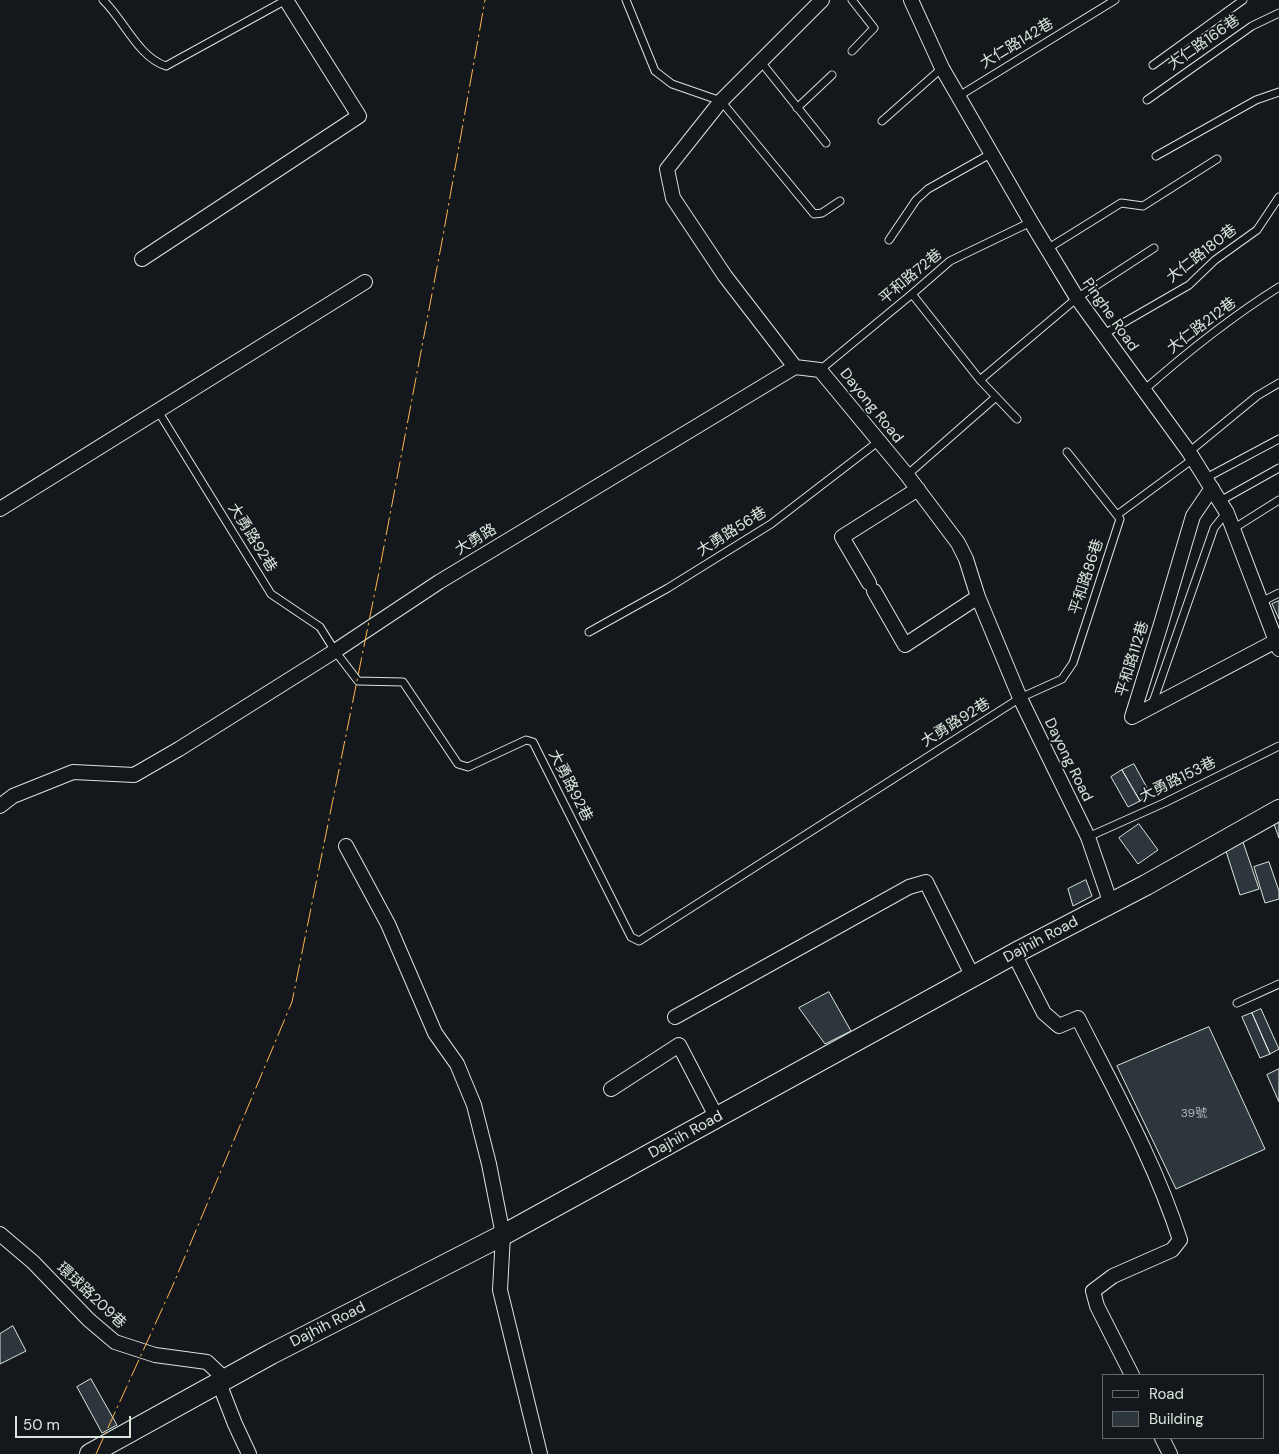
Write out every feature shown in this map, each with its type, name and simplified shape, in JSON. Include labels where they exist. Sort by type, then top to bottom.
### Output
[{"type":"street","points":[[142,259],[359,116],[286,0]]},
{"type":"street","points":[[795,367],[725,276],[674,198],[667,168],[721,101],[822,0]]},
{"type":"street","name":"Pinghe Road","points":[[911,0],[942,68],[1077,298],[1191,456],[1223,507],[1278,645]]},
{"type":"street","points":[[0,509],[365,282]]},
{"type":"street","name":"Dayong Road","points":[[795,367],[820,370],[918,489],[958,543],[966,559],[978,598],[1020,698],[1088,837],[1111,904]]},
{"type":"street","name":"大勇路","points":[[0,806],[13,796],[73,772],[134,775],[335,651],[439,582],[795,367]]},
{"type":"street","name":"平和路112巷","points":[[1209,483],[1192,516],[1162,624],[1132,717],[1278,645]]},
{"type":"street","points":[[918,489],[842,537],[905,645],[978,598]]},
{"type":"street","name":"Dajhih Road","points":[[90,1454],[222,1381],[503,1235],[1014,954],[1111,904],[1279,810]]},
{"type":"street","points":[[346,846],[388,924],[435,1033],[457,1064],[474,1105],[489,1164],[503,1235],[500,1290],[540,1454]]},
{"type":"street","points":[[675,1017],[908,887],[926,882],[973,977]]},
{"type":"street","points":[[1014,954],[1044,1013],[1059,1026],[1078,1018],[1140,1139],[1169,1205],[1180,1240],[1172,1250],[1113,1276],[1093,1291],[1097,1306],[1131,1374]]},
{"type":"street","points":[[611,1089],[678,1045],[717,1118]]},
{"type":"street","name":"環球路209巷","points":[[0,1234],[32,1262],[89,1320],[115,1342],[155,1355],[207,1362],[222,1381]]},
{"type":"street","points":[[222,1381],[235,1424],[249,1454]]},
{"type":"street","points":[[1162,1439],[1170,1454]]},
{"type":"lane","points":[[103,0],[147,56],[157,63],[166,66],[286,0]]},
{"type":"lane","points":[[626,0],[656,71],[672,84],[721,101],[814,214],[822,213],[840,202]]},
{"type":"lane","points":[[852,0],[874,28],[852,51]]},
{"type":"lane","name":"大仁路142巷","points":[[959,96],[1115,0]]},
{"type":"lane","points":[[1153,65],[1243,0]]},
{"type":"lane","name":"大仁路166巷","points":[[1147,100],[1252,26],[1279,13]]},
{"type":"lane","points":[[761,62],[826,143]]},
{"type":"lane","points":[[882,121],[942,68]]},
{"type":"lane","points":[[797,108],[832,75]]},
{"type":"lane","points":[[1156,156],[1256,100],[1279,92]]},
{"type":"lane","points":[[889,240],[916,200],[928,189],[992,154]]},
{"type":"lane","points":[[1047,249],[1121,203],[1143,206],[1217,158]]},
{"type":"lane","name":"大仁路180巷","points":[[1104,334],[1189,285],[1214,260],[1256,230],[1279,197]]},
{"type":"lane","name":"平和路72巷","points":[[820,370],[950,261],[1031,222]]},
{"type":"lane","points":[[980,380],[1077,298],[1154,248]]},
{"type":"lane","name":"大仁路212巷","points":[[1144,390],[1178,360],[1279,287]]},
{"type":"lane","points":[[912,294],[980,380],[1017,419]]},
{"type":"lane","points":[[1067,452],[1117,515],[1191,456],[1257,396],[1279,383]]},
{"type":"lane","points":[[906,475],[996,397]]},
{"type":"lane","name":"大勇路92巷","points":[[158,411],[270,594],[320,627],[335,651],[358,681],[403,682],[458,764],[468,767],[526,740],[533,742],[631,937],[639,941],[1020,698]]},
{"type":"lane","points":[[1209,483],[1279,438]]},
{"type":"lane","name":"大勇路56巷","points":[[589,632],[668,588],[771,524],[879,441]]},
{"type":"lane","points":[[1151,708],[1223,507],[1279,468]]},
{"type":"lane","points":[[1233,529],[1279,500]]},
{"type":"lane","name":"平和路86巷","points":[[1020,698],[1062,679],[1073,662],[1120,519],[1117,515]]},
{"type":"lane","points":[[1261,602],[1279,593]]},
{"type":"lane","name":"大勇路153巷","points":[[1088,837],[1279,746]]},
{"type":"lane","points":[[1237,1003],[1279,984]]},
{"type":"building","points":[[1279,601],[1279,619],[1272,604]]},
{"type":"building","points":[[1134,764],[1151,795],[1140,801],[1122,770]]},
{"type":"building","points":[[1122,770],[1140,801],[1128,807],[1111,777]]},
{"type":"building","points":[[1279,822],[1279,838],[1274,824]]},
{"type":"building","points":[[1139,824],[1158,850],[1138,864],[1119,838]]},
{"type":"building","points":[[1243,842],[1259,889],[1240,895],[1225,848]]},
{"type":"building","points":[[1269,862],[1279,891],[1279,899],[1265,903],[1254,867]]},
{"type":"building","points":[[1086,880],[1092,896],[1073,906],[1068,889]]},
{"type":"building","points":[[829,992],[851,1031],[825,1044],[799,1008]]},
{"type":"building","points":[[1261,1009],[1279,1049],[1270,1054],[1252,1013]]},
{"type":"building","points":[[1252,1013],[1270,1054],[1260,1058],[1242,1017]]},
{"type":"building","points":[[1209,1027],[1265,1149],[1176,1189],[1117,1066]]},
{"type":"building","points":[[1279,1069],[1279,1102],[1267,1075]]},
{"type":"building","points":[[13,1326],[26,1351],[0,1364],[0,1334]]},
{"type":"building","points":[[91,1379],[117,1425],[102,1433],[77,1387]]},
{"type":"power","points":[[96,1454],[173,1285],[292,1002],[381,562],[443,236],[485,0]]}]
